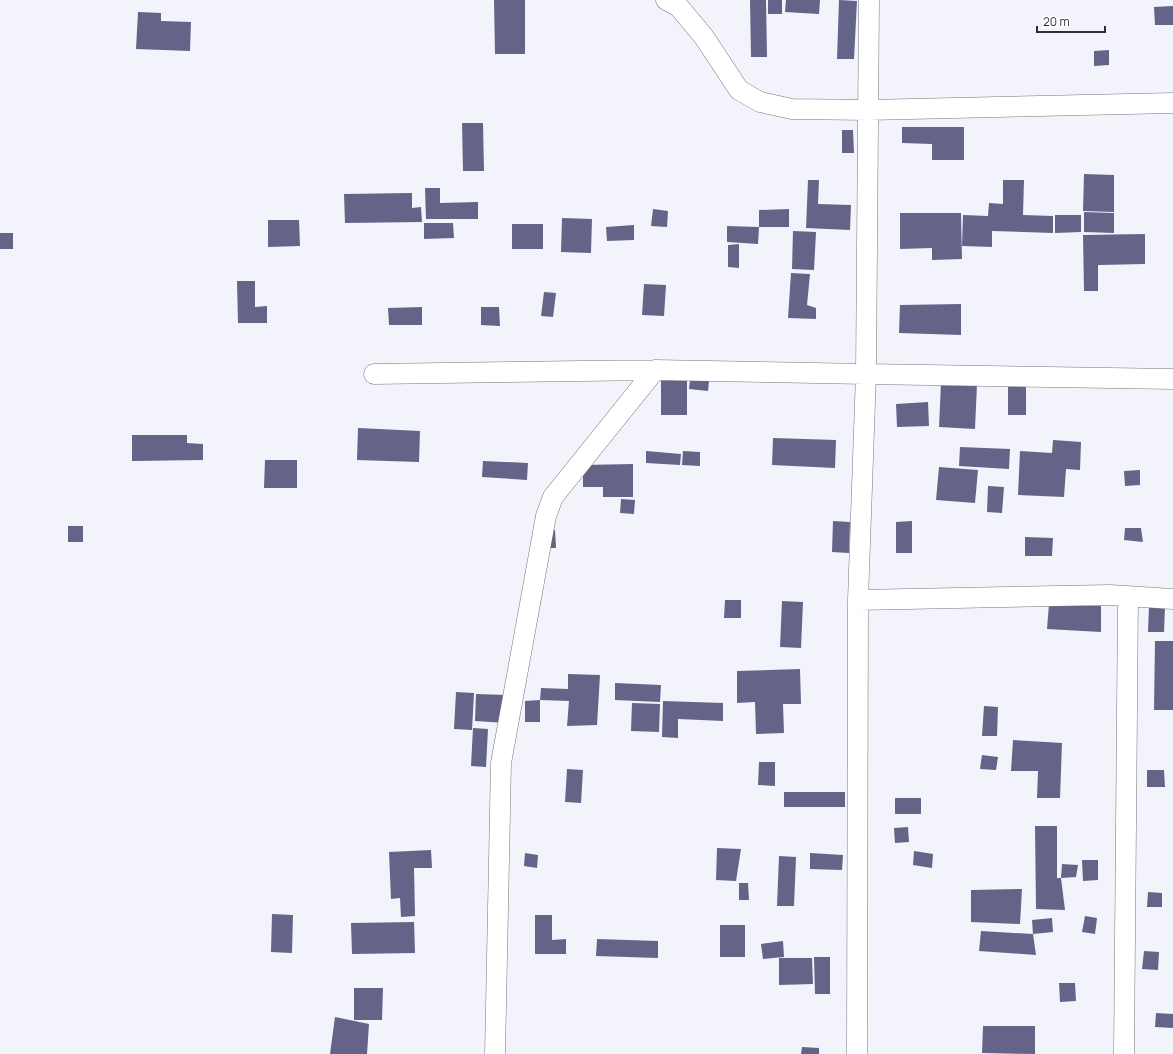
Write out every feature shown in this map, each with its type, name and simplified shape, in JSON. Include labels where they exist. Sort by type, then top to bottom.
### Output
[{"type":"street","points":[[666,0],[679,7],[704,37],[739,90],[760,102],[792,109],[868,110],[1173,103]]},
{"type":"street","points":[[857,1054],[858,600],[866,374],[869,0]]},
{"type":"street","points":[[495,1054],[501,763],[546,516],[553,497],[655,370]]},
{"type":"street","points":[[374,374],[655,370],[1173,379]]},
{"type":"street","points":[[858,600],[1110,596],[1173,599]]},
{"type":"street","points":[[1124,1054],[1128,596]]},
{"type":"building","points":[[494,0],[525,0],[525,54],[495,54]]},
{"type":"building","points":[[750,0],[766,0],[767,57],[751,57]]},
{"type":"building","points":[[768,0],[782,0],[782,14],[768,14]]},
{"type":"building","points":[[786,0],[820,0],[819,14],[785,12]]},
{"type":"building","points":[[839,0],[857,1],[854,59],[837,59]]},
{"type":"building","points":[[1173,6],[1173,25],[1155,25],[1154,7]]},
{"type":"building","points":[[138,12],[161,13],[161,21],[191,22],[190,51],[136,49]]},
{"type":"building","points":[[1109,50],[1109,65],[1094,66],[1094,51]]},
{"type":"building","points":[[462,123],[483,123],[484,171],[463,171]]},
{"type":"building","points":[[902,127],[964,127],[964,160],[932,160],[932,144],[902,143]]},
{"type":"building","points":[[842,130],[853,130],[854,153],[842,153]]},
{"type":"building","points":[[1084,174],[1114,175],[1114,212],[1083,211]]},
{"type":"building","points":[[808,180],[819,180],[818,204],[851,205],[850,230],[806,228]]},
{"type":"building","points":[[1003,180],[1024,180],[1023,215],[1053,216],[1053,233],[992,231],[992,247],[962,246],[963,215],[988,216],[989,203],[1003,204]]},
{"type":"building","points":[[425,188],[440,188],[440,203],[478,202],[478,219],[426,219]]},
{"type":"building","points":[[412,193],[412,208],[421,207],[422,222],[345,223],[344,194]]},
{"type":"building","points":[[653,209],[668,211],[667,227],[651,226]]},
{"type":"building","points":[[789,209],[789,227],[759,227],[759,210]]},
{"type":"building","points":[[1084,212],[1114,213],[1114,233],[1084,232]]},
{"type":"building","points":[[900,213],[961,213],[962,259],[932,260],[932,248],[900,249]]},
{"type":"building","points":[[1055,215],[1081,215],[1081,232],[1055,233]]},
{"type":"building","points":[[562,218],[592,219],[591,253],[561,252]]},
{"type":"building","points":[[268,220],[299,220],[300,246],[268,247]]},
{"type":"building","points":[[424,223],[453,223],[454,238],[424,239]]},
{"type":"building","points":[[512,224],[543,224],[543,249],[512,249]]},
{"type":"building","points":[[634,225],[634,240],[607,241],[606,227]]},
{"type":"building","points":[[727,226],[759,227],[758,244],[727,242]]},
{"type":"building","points":[[793,231],[816,232],[814,270],[792,269]]},
{"type":"building","points":[[0,233],[13,233],[13,249],[0,249]]},
{"type":"building","points":[[1145,234],[1145,264],[1098,265],[1098,291],[1084,291],[1083,235]]},
{"type":"building","points":[[739,244],[739,268],[728,267],[728,245]]},
{"type":"building","points":[[791,273],[810,274],[807,305],[816,308],[816,319],[788,318]]},
{"type":"building","points":[[237,281],[255,281],[255,307],[267,306],[267,323],[238,323]]},
{"type":"building","points":[[644,284],[666,285],[664,316],[642,315]]},
{"type":"building","points":[[544,292],[556,293],[553,317],[541,316]]},
{"type":"building","points":[[961,304],[961,335],[899,333],[900,305]]},
{"type":"building","points":[[422,307],[422,325],[389,325],[388,308]]},
{"type":"building","points":[[481,307],[499,307],[500,326],[481,325]]},
{"type":"building","points":[[661,379],[687,379],[687,415],[661,415]]},
{"type":"building","points":[[690,380],[709,381],[708,391],[689,389]]},
{"type":"building","points":[[941,383],[977,384],[975,429],[939,427]]},
{"type":"building","points":[[1026,383],[1026,415],[1008,415],[1008,384]]},
{"type":"building","points":[[928,402],[929,426],[897,427],[896,404]]},
{"type":"building","points":[[358,428],[420,431],[419,462],[357,460]]},
{"type":"building","points":[[132,435],[187,435],[187,443],[203,444],[203,460],[132,461]]},
{"type":"building","points":[[773,438],[836,440],[835,468],[772,465]]},
{"type":"building","points":[[1053,440],[1081,442],[1080,470],[1066,469],[1064,497],[1018,495],[1020,451],[1052,453]]},
{"type":"building","points":[[960,447],[1010,449],[1009,469],[959,466]]},
{"type":"building","points":[[646,451],[681,454],[680,465],[646,463]]},
{"type":"building","points":[[683,451],[700,452],[700,466],[682,465]]},
{"type":"building","points":[[265,460],[297,460],[297,488],[264,488]]},
{"type":"building","points":[[483,461],[528,463],[527,480],[482,477]]},
{"type":"building","points":[[633,464],[633,497],[603,497],[603,487],[583,487],[583,465]]},
{"type":"building","points":[[939,467],[978,470],[975,503],[936,500]]},
{"type":"building","points":[[1140,470],[1140,485],[1125,486],[1124,471]]},
{"type":"building","points":[[988,486],[1004,487],[1002,513],[987,512]]},
{"type":"building","points":[[621,499],[635,500],[634,514],[620,513]]},
{"type":"building","points":[[833,521],[850,522],[849,553],[832,552]]},
{"type":"building","points":[[912,521],[912,553],[896,553],[896,522]]},
{"type":"building","points":[[68,526],[83,526],[83,542],[68,542]]},
{"type":"building","points":[[1125,528],[1141,528],[1143,542],[1124,540]]},
{"type":"building","points":[[555,530],[556,548],[540,548],[539,531]]},
{"type":"building","points":[[1025,537],[1053,538],[1052,556],[1025,556]]},
{"type":"building","points":[[725,600],[741,600],[741,618],[724,618]]},
{"type":"building","points":[[782,601],[803,602],[801,648],[780,647]]},
{"type":"building","points":[[1049,604],[1101,606],[1101,632],[1047,629]]},
{"type":"building","points":[[1149,606],[1165,607],[1164,632],[1148,632]]},
{"type":"building","points":[[1155,641],[1173,641],[1173,710],[1154,710]]},
{"type":"building","points":[[800,669],[801,704],[783,704],[784,733],[756,734],[755,702],[737,703],[737,671]]},
{"type":"building","points":[[568,674],[600,675],[597,725],[567,726],[569,701],[540,700],[541,688],[568,689]]},
{"type":"building","points":[[615,683],[661,685],[660,702],[615,700]]},
{"type":"building","points":[[456,692],[474,693],[472,730],[454,729]]},
{"type":"building","points":[[476,694],[507,695],[506,723],[475,721]]},
{"type":"building","points":[[540,700],[540,722],[525,722],[525,701]]},
{"type":"building","points":[[663,701],[723,703],[723,721],[678,719],[678,738],[662,737]]},
{"type":"building","points":[[632,703],[660,704],[659,732],[631,731]]},
{"type":"building","points":[[984,706],[998,707],[997,736],[982,736]]},
{"type":"building","points":[[473,728],[488,729],[486,767],[471,766]]},
{"type":"building","points":[[1013,740],[1062,743],[1060,798],[1037,798],[1038,771],[1011,771]]},
{"type":"building","points":[[982,755],[998,757],[996,770],[980,769]]},
{"type":"building","points":[[759,762],[775,762],[775,786],[758,785]]},
{"type":"building","points":[[567,769],[583,770],[581,803],[565,802]]},
{"type":"building","points":[[1147,770],[1164,770],[1165,787],[1147,787]]},
{"type":"building","points":[[784,792],[845,792],[845,807],[784,807]]},
{"type":"building","points":[[895,798],[921,798],[921,814],[895,814]]},
{"type":"building","points":[[1035,826],[1057,826],[1057,878],[1061,878],[1065,910],[1036,909]]},
{"type":"building","points":[[908,827],[909,842],[895,843],[894,828]]},
{"type":"building","points":[[717,848],[741,849],[736,881],[716,880]]},
{"type":"building","points":[[431,850],[432,868],[414,868],[415,916],[401,917],[400,898],[391,899],[389,852]]},
{"type":"building","points":[[914,851],[933,854],[932,868],[913,865]]},
{"type":"building","points":[[525,853],[538,855],[537,868],[524,866]]},
{"type":"building","points":[[810,853],[843,855],[842,870],[810,869]]},
{"type":"building","points":[[779,856],[796,857],[794,906],[777,906]]},
{"type":"building","points":[[1082,860],[1098,860],[1098,880],[1083,881]]},
{"type":"building","points":[[1062,864],[1078,865],[1076,877],[1061,878]]},
{"type":"building","points":[[739,883],[748,883],[749,900],[739,900]]},
{"type":"building","points":[[1022,889],[1020,924],[971,922],[971,890]]},
{"type":"building","points":[[1148,892],[1162,893],[1162,907],[1147,907]]},
{"type":"building","points":[[272,914],[293,915],[292,953],[271,952]]},
{"type":"building","points":[[535,915],[552,915],[552,940],[566,939],[566,954],[535,954]]},
{"type":"building","points":[[1085,916],[1097,918],[1095,934],[1082,932]]},
{"type":"building","points":[[1052,918],[1053,932],[1033,934],[1032,920]]},
{"type":"building","points":[[414,922],[415,953],[352,954],[351,923]]},
{"type":"building","points":[[720,925],[745,925],[745,957],[720,957]]},
{"type":"building","points":[[981,931],[1033,934],[1036,955],[979,951]]},
{"type":"building","points":[[597,939],[658,941],[658,958],[596,956]]},
{"type":"building","points":[[783,941],[784,957],[763,959],[761,944]]},
{"type":"building","points":[[1144,951],[1159,952],[1158,970],[1142,969]]},
{"type":"building","points":[[814,957],[830,957],[830,994],[815,994]]},
{"type":"building","points":[[779,958],[812,958],[813,984],[779,985]]},
{"type":"building","points":[[1059,983],[1075,983],[1076,1001],[1060,1002]]},
{"type":"building","points":[[354,988],[383,988],[382,1020],[354,1020]]},
{"type":"building","points":[[1156,1013],[1173,1014],[1173,1028],[1155,1027]]},
{"type":"building","points":[[335,1017],[369,1024],[367,1054],[330,1054]]},
{"type":"building","points":[[983,1026],[1035,1026],[1035,1054],[982,1053]]},
{"type":"building","points":[[802,1047],[819,1048],[819,1054],[801,1054]]}]
